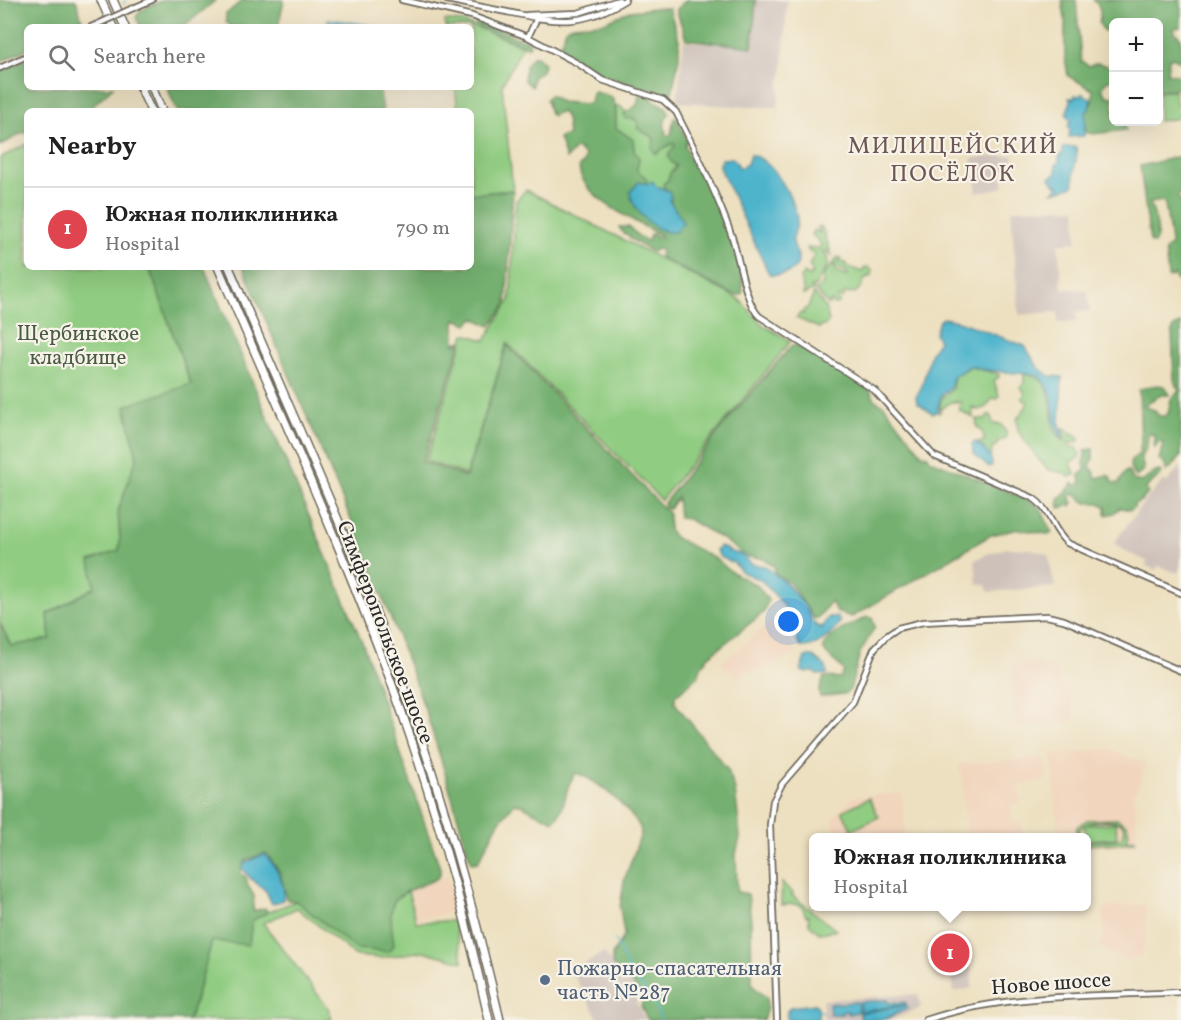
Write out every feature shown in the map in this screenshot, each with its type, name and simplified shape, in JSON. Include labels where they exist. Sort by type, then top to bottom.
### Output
[{"type":"highway","points":[[101,0],[112,24]]},
{"type":"highway","points":[[113,0],[124,24]]},
{"type":"highway","points":[[141,90],[150,108]]},
{"type":"highway","points":[[153,90],[161,108]]},
{"type":"highway","name":"Симферопольское шоссе","points":[[219,270],[354,585],[400,707],[455,883],[489,1020]]},
{"type":"highway","name":"Симферопольское шоссе","points":[[230,270],[358,569],[392,655],[434,777],[465,881],[500,1020]]},
{"type":"street","points":[[98,24],[152,0]]},
{"type":"street","points":[[402,0],[472,16],[528,37],[577,63],[602,80],[666,102],[673,108],[691,141],[732,234],[756,313],[874,390],[934,456],[1033,498],[1045,508],[1057,531],[1067,543],[1181,593]]},
{"type":"street","points":[[447,0],[568,21],[586,17],[625,0]]},
{"type":"street","points":[[538,17],[579,13],[619,0]]},
{"type":"street","points":[[528,37],[538,17]]},
{"type":"street","points":[[0,68],[24,57]]},
{"type":"street","points":[[777,1020],[770,825],[773,801],[782,784],[853,702],[869,659],[885,637],[898,628],[922,622],[1047,616],[1064,620],[1181,671]]},
{"type":"street","name":"Новое шоссе","points":[[926,1020],[1002,1001],[1181,992]]},
{"type":"shaded area","points":[[756,0],[787,0],[778,107],[677,102],[684,41],[752,47]]},
{"type":"shaded area","points":[[1014,155],[1012,169],[1002,170],[1004,187],[977,193],[972,158]]},
{"type":"shaded area","points":[[1076,208],[1077,242],[1058,244],[1062,289],[1087,290],[1090,311],[1076,312],[1077,322],[1058,323],[1058,312],[1019,315],[1011,209]]},
{"type":"shaded area","points":[[1181,466],[1181,564],[1178,573],[1158,566],[1156,570],[1146,566],[1147,561],[1128,553],[1114,543],[1144,502],[1163,481],[1167,482]]},
{"type":"shaded area","points":[[1007,548],[1031,549],[1048,554],[1055,587],[988,592],[986,585],[977,584],[975,560]]},
{"type":"shaded area","points":[[775,618],[789,635],[796,654],[743,674],[738,679],[721,663]]},
{"type":"shaded area","points":[[1039,663],[1058,671],[1059,685],[1072,691],[1074,722],[1016,727],[1012,665]]},
{"type":"shaded area","points":[[1111,749],[1147,764],[1134,796],[1138,845],[1091,848],[1091,833],[1058,833],[1052,753]]},
{"type":"shaded area","points":[[1045,758],[1047,781],[1020,784],[1021,803],[1011,804],[1012,822],[1022,822],[1023,833],[966,833],[962,775],[958,764]]},
{"type":"shaded area","points":[[902,793],[906,833],[835,833],[833,818],[853,797]]},
{"type":"shaded area","points":[[447,876],[457,907],[454,912],[417,920],[409,892]]},
{"type":"shaded area","points":[[1145,904],[1147,938],[1145,938],[1145,946],[1139,958],[1122,959],[1098,947],[1104,935],[1102,907]]},
{"type":"shaded area","points":[[966,937],[968,968],[950,969],[951,980],[938,980],[934,976],[932,940]]},
{"type":"shaded area","points":[[604,952],[623,982],[628,980],[640,999],[636,1002],[646,1020],[599,1020],[571,971]]},
{"type":"shaded area","points":[[970,968],[972,988],[953,992],[952,969]]},
{"type":"shaded area","points":[[918,994],[921,1005],[919,1009],[891,1020],[824,1020],[822,1000]]},
{"type":"green space","points":[[0,0],[76,0],[82,20],[76,24],[24,24],[24,50],[0,62]]},
{"type":"green space","points":[[163,0],[216,0],[187,24],[140,24],[136,17],[140,11]]},
{"type":"green space","points":[[243,0],[284,0],[279,24],[228,24],[226,22],[226,14]]},
{"type":"green space","points":[[686,0],[756,0],[752,47],[686,39],[676,9]]},
{"type":"green space","points":[[1062,0],[1076,0],[1081,61],[1089,66],[1098,63],[1109,66],[1109,80],[1102,89],[1109,96],[1109,126],[1126,126],[1126,130],[1092,134],[1085,132],[1085,110],[1092,101],[1093,90],[1068,76],[1065,57],[1065,18]]},
{"type":"green space","points":[[1093,0],[1181,0],[1181,27],[1174,28],[1181,38],[1181,62],[1173,57],[1169,59],[1167,73],[1181,76],[1181,88],[1163,90],[1163,18],[1109,18],[1109,32],[1104,31],[1099,23],[1100,13]]},
{"type":"green space","points":[[669,8],[679,40],[679,58],[672,93],[668,94],[604,76],[563,51],[561,44],[567,27],[602,23],[630,11]]},
{"type":"green space","points":[[445,21],[468,24],[446,24]]},
{"type":"green space","points":[[476,22],[482,22],[527,40],[530,45],[527,47],[476,25]]},
{"type":"green space","points":[[474,26],[523,46],[502,85],[513,190],[474,194],[474,108],[458,108],[455,90],[474,90]]},
{"type":"green space","points":[[533,56],[537,56],[544,64],[542,71],[533,77],[532,87],[524,80],[525,66]]},
{"type":"green space","points":[[24,60],[24,90],[110,90],[90,108],[24,108],[24,133],[0,146],[0,72]]},
{"type":"green space","points":[[168,90],[380,90],[382,108],[176,108]]},
{"type":"green space","points":[[1174,90],[1179,118],[1163,120],[1163,91]]},
{"type":"green space","points":[[592,93],[612,98],[615,106],[616,128],[633,140],[634,150],[639,158],[637,170],[646,178],[648,184],[639,182],[630,192],[640,213],[652,224],[681,218],[671,202],[669,191],[663,184],[677,166],[668,156],[675,145],[673,143],[657,154],[654,153],[652,147],[654,138],[637,128],[638,122],[633,118],[626,119],[624,114],[637,105],[639,95],[648,97],[667,108],[669,114],[665,134],[668,136],[671,135],[674,118],[677,118],[687,140],[685,146],[691,162],[699,168],[727,232],[740,270],[743,284],[742,295],[733,295],[663,259],[660,257],[661,250],[652,252],[629,238],[629,235],[623,233],[619,227],[629,227],[647,241],[651,234],[660,238],[661,236],[611,207],[589,188],[582,178],[579,166],[584,163],[585,156],[578,149],[575,149],[566,159],[559,138],[568,135],[566,118],[562,112],[553,116],[550,114],[546,99],[550,95],[561,102],[586,104],[590,103]]},
{"type":"green space","points":[[616,105],[625,111],[624,114],[638,122],[643,131],[654,138],[657,154],[673,143],[675,145],[676,166],[673,175],[664,184],[665,189],[648,184],[637,170],[639,161],[633,140],[616,128]]},
{"type":"green space","name":"Щербинское кладбище","points":[[24,146],[24,270],[150,270],[191,385],[126,407],[137,457],[118,511],[119,550],[95,587],[48,614],[50,639],[11,646],[0,623],[0,158]]},
{"type":"green space","points":[[1181,156],[1181,191],[1178,198],[1181,201],[1181,282],[1176,280],[1175,275],[1169,278],[1168,276],[1165,250],[1171,242],[1163,201],[1150,203],[1157,234],[1154,244],[1150,242],[1140,166]]},
{"type":"green space","points":[[513,190],[506,305],[490,326],[474,318],[468,324],[455,319],[455,344],[461,341],[423,462],[466,477],[507,345],[669,514],[669,530],[674,537],[716,559],[730,571],[758,586],[768,600],[764,612],[708,657],[699,675],[675,696],[675,703],[728,770],[735,790],[740,838],[736,854],[737,892],[748,894],[752,983],[767,998],[763,1020],[648,1020],[641,1006],[643,1000],[636,988],[612,964],[612,955],[624,935],[620,907],[624,881],[641,834],[640,827],[628,811],[611,795],[585,777],[576,773],[569,785],[561,810],[553,821],[515,803],[499,822],[478,862],[471,863],[433,733],[398,637],[244,270],[474,270],[474,194]]},
{"type":"green space","points":[[526,190],[739,299],[763,325],[790,342],[661,500],[507,343],[466,475],[426,461],[465,334],[485,340],[510,300],[516,201]]},
{"type":"green space","points":[[818,227],[822,227],[832,256],[822,251],[827,256],[828,264],[815,287],[811,287],[814,290],[803,295],[800,278],[804,273],[809,276],[813,273],[809,265],[815,254],[810,253],[807,248],[819,248],[821,245],[812,235],[814,230],[820,233]]},
{"type":"green space","points":[[838,257],[841,258],[838,262],[846,263],[846,266],[862,272],[868,267],[872,271],[872,277],[865,278],[862,286],[855,293],[845,293],[843,298],[838,297],[839,304],[833,305],[832,301],[828,305],[816,291],[823,284],[824,275],[833,264],[836,271],[844,276],[848,275],[833,263]]},
{"type":"green space","points":[[150,270],[205,270],[363,644],[440,868],[440,875],[436,879],[409,890],[395,900],[391,916],[394,945],[388,952],[356,949],[296,901],[287,900],[280,873],[266,853],[246,860],[240,873],[246,877],[254,896],[253,911],[265,908],[268,912],[252,921],[249,945],[212,941],[188,1020],[0,1020],[0,623],[11,646],[50,639],[48,614],[95,587],[90,561],[119,550],[118,511],[137,457],[125,406],[191,384]]},
{"type":"green space","points":[[814,293],[824,306],[829,322],[819,328],[796,318],[800,313],[804,314],[803,311],[808,307]]},
{"type":"green space","points":[[1181,323],[1181,456],[1166,471],[1165,464],[1159,460],[1163,443],[1159,442],[1155,448],[1155,437],[1151,433],[1141,457],[1144,470],[1136,477],[1130,465],[1131,460],[1139,454],[1141,443],[1139,390],[1160,385],[1164,387],[1169,395],[1161,395],[1145,404],[1159,416],[1168,414],[1171,399],[1179,391],[1174,379],[1172,331]]},
{"type":"green space","points":[[792,345],[798,346],[870,390],[876,401],[884,405],[922,454],[927,455],[931,460],[1026,499],[1040,507],[1052,533],[1018,529],[991,535],[852,617],[836,612],[831,601],[819,617],[814,619],[791,584],[775,573],[774,566],[761,558],[747,557],[724,540],[688,519],[679,518],[677,497],[669,509],[664,503],[723,426]]},
{"type":"green space","points":[[970,367],[999,374],[994,381],[999,396],[997,399],[993,398],[985,408],[977,410],[972,407],[973,418],[959,410],[961,402],[951,402],[941,409],[939,414],[941,399],[952,389],[954,376]]},
{"type":"green space","points":[[1024,374],[1037,377],[1045,384],[1058,437],[1065,441],[1062,428],[1079,437],[1078,442],[1069,443],[1069,446],[1077,448],[1080,453],[1079,458],[1071,462],[1075,475],[1069,477],[1064,473],[1049,470],[1018,431],[1017,419],[1028,402],[1022,399],[1025,393],[1021,387],[1024,383]]},
{"type":"green space","points":[[988,415],[991,415],[993,424],[1001,424],[1006,432],[1006,439],[998,441],[993,447],[990,458],[977,442],[985,441],[982,431],[977,427],[976,419],[986,419]]},
{"type":"green space","points":[[1093,449],[1090,467],[1096,478],[1108,475],[1112,482],[1118,484],[1128,471],[1133,480],[1142,482],[1155,472],[1161,471],[1160,475],[1146,488],[1148,493],[1134,504],[1131,510],[1120,508],[1106,515],[1106,507],[1100,503],[1086,503],[1074,494],[1070,496],[1073,503],[1070,506],[1067,504],[1059,508],[1059,500],[1072,483],[1078,486],[1081,481],[1079,475],[1086,469],[1084,466],[1085,450]]},
{"type":"green space","points":[[867,617],[872,618],[875,627],[860,653],[850,690],[845,694],[820,697],[819,691],[824,677],[840,678],[844,671],[825,652],[823,648],[826,642],[836,633]]},
{"type":"green space","points":[[869,798],[879,817],[852,830],[842,811]]},
{"type":"green space","points":[[1117,819],[1127,825],[1129,833],[1126,840],[1135,839],[1135,842],[1091,845],[1091,842],[1121,839],[1125,830],[1122,824],[1099,821],[1087,824],[1079,830],[1079,833],[1076,833],[1077,827],[1087,820]]},
{"type":"green space","points":[[1116,823],[1117,838],[1091,840],[1091,833],[1086,833],[1084,825]]},
{"type":"green space","points":[[782,883],[809,911],[836,930],[819,933],[809,924],[809,916],[806,916],[802,906],[781,905]]},
{"type":"green space","points":[[408,891],[416,922],[454,921],[463,962],[423,951],[381,958],[356,956],[297,908],[263,923],[329,1009],[332,1020],[188,1020],[212,941],[268,912],[296,901],[356,949],[394,945],[390,921],[391,907],[394,901]]},
{"type":"water","points":[[328,19],[364,24],[327,24]]},
{"type":"water","points":[[1082,93],[1091,99],[1089,110],[1086,112],[1084,136],[1069,137],[1068,127],[1071,119],[1066,114],[1071,101],[1069,98],[1074,98],[1075,95],[1081,96]]},
{"type":"water","points":[[1066,147],[1076,147],[1074,184],[1053,192],[1059,186],[1054,184],[1050,178],[1056,173],[1059,156]]},
{"type":"water","points":[[750,155],[758,157],[774,172],[793,204],[797,225],[793,241],[798,263],[796,267],[784,274],[770,275],[719,166],[722,159],[733,158],[740,168],[747,164]]},
{"type":"water","points":[[652,181],[656,186],[669,191],[671,197],[669,200],[683,223],[675,232],[667,232],[653,225],[635,207],[630,192],[639,182],[648,184]]},
{"type":"water","points":[[944,318],[1025,346],[1038,367],[1049,376],[1062,377],[1060,424],[1063,441],[1055,424],[1050,392],[1038,375],[985,370],[970,366],[954,376],[950,388],[941,396],[937,412],[932,413],[917,402],[916,397],[922,386],[931,352],[939,341],[935,333],[939,321]]},
{"type":"water","points":[[974,442],[987,452],[992,466],[988,467],[973,453],[972,444]]},
{"type":"water","points":[[720,546],[740,554],[752,564],[765,566],[788,585],[806,608],[813,623],[821,628],[829,617],[837,617],[840,622],[824,640],[801,647],[797,640],[798,629],[783,604],[761,580],[742,572],[734,563],[720,557],[716,550]]},
{"type":"water","points":[[813,656],[826,667],[827,674],[817,675],[814,672],[801,670],[805,657]]},
{"type":"water","points":[[264,854],[282,881],[283,900],[272,904],[266,891],[242,868],[245,863]]},
{"type":"water","points":[[887,1000],[888,1003],[905,1002],[906,1004],[860,1012],[860,1002]]},
{"type":"water","points":[[858,1002],[858,1012],[830,1014],[829,1004]]},
{"type":"water","points":[[815,1004],[818,1007],[818,1020],[787,1020],[787,1011],[790,1007]]},
{"type":"water","points":[[907,1005],[908,1008],[885,1019],[861,1020],[860,1013]]},
{"type":"waterway","points":[[124,4],[125,0]]},
{"type":"waterway","points":[[615,940],[628,968],[649,996],[662,1020]]},
{"type":"waterway","points":[[819,1011],[823,1012]]},
{"type":"place","name":"Южная поликлиника","points":[[950,953]]},
{"type":"place","name":"Пожарно-спасательная часть №287","points":[[545,980]]},
{"type":"district","name":"МИЛИЦЕЙСКИЙ ПОСЁЛОК","points":[[953,159]]}]
